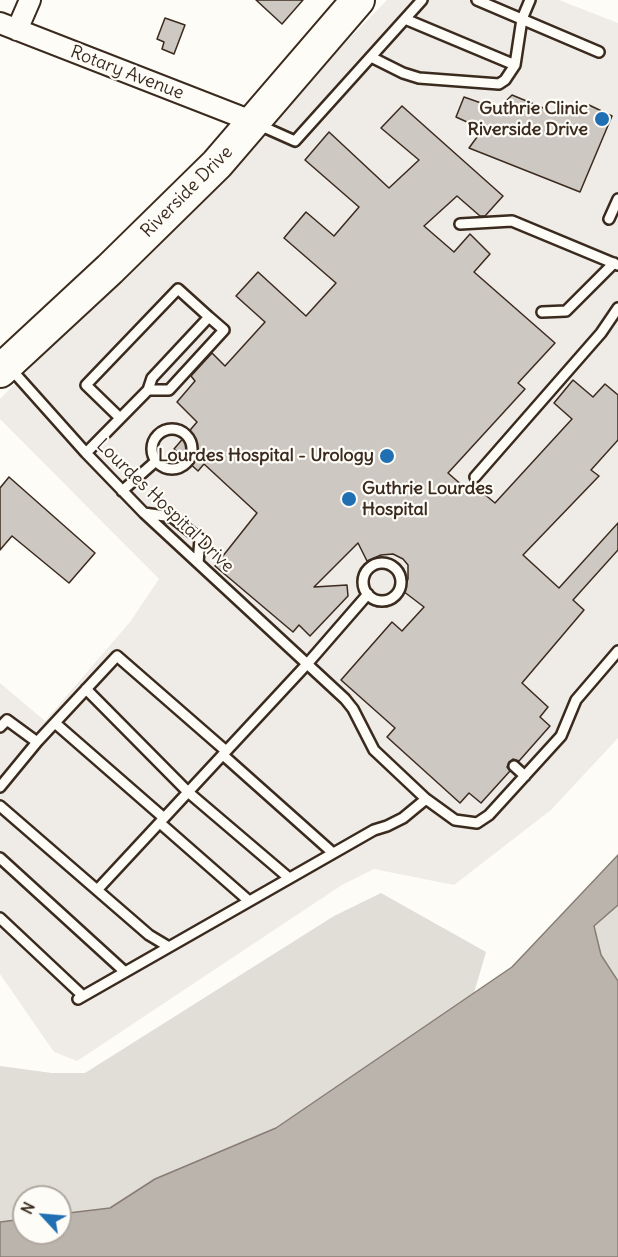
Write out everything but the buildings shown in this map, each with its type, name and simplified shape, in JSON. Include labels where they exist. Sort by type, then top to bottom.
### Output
[{"type":"main road","name":"Riverside Drive","points":[[2,364],[110,269],[217,164],[358,0]]},
{"type":"street","points":[[9,27],[30,0]]},
{"type":"street","name":"Rotary Avenue","points":[[9,27],[254,122]]},
{"type":"lane","points":[[254,122],[295,141],[422,0]]},
{"type":"lane","points":[[477,0],[599,52]]},
{"type":"lane","points":[[371,57],[403,73],[419,78],[493,84],[505,80],[515,65],[522,20],[530,0]]},
{"type":"lane","points":[[405,19],[515,65]]},
{"type":"lane","points":[[609,219],[618,199]]},
{"type":"lane","points":[[460,224],[512,221],[616,264],[566,311],[542,312]]},
{"type":"lane","points":[[120,418],[86,385],[178,290],[224,330],[169,390],[148,390]]},
{"type":"lane","points":[[475,477],[601,333],[618,308]]},
{"type":"lane","points":[[86,453],[148,390],[152,378],[209,317]]},
{"type":"lane","name":"Lourdes Hospital Drive","points":[[2,364],[144,513],[308,663],[353,709],[374,750],[426,799],[455,820],[477,824],[489,815],[525,776]]},
{"type":"lane","points":[[171,429],[187,435],[192,452],[185,464],[173,469],[156,461],[152,449],[160,433],[171,429]]},
{"type":"lane","points":[[122,491],[156,461]]},
{"type":"lane","points":[[144,513],[172,517],[200,539],[198,563]]},
{"type":"lane","points":[[383,563],[394,567],[401,584],[396,595],[379,600],[368,594],[363,583],[371,567],[383,563]]},
{"type":"lane","points":[[98,889],[308,663],[368,594]]},
{"type":"lane","points":[[514,766],[525,776],[561,736],[576,700],[618,651]]},
{"type":"lane","points":[[0,787],[37,742],[117,656],[333,853]]},
{"type":"lane","points":[[86,690],[188,792],[289,878]]},
{"type":"lane","points":[[0,728],[8,720],[37,742]]},
{"type":"lane","points":[[55,723],[249,901]]},
{"type":"lane","points":[[0,918],[81,997],[374,830],[404,818],[426,799]]},
{"type":"lane","points":[[0,806],[149,935],[169,946]]},
{"type":"lane","points":[[0,858],[125,972]]},
{"type":"shaded area","name":"Guthrie Lourdes Hospital","points":[[387,0],[559,0],[618,23],[618,738],[551,810],[454,885],[374,869],[342,885],[77,1061],[54,1052],[0,974],[0,683],[45,721],[130,622],[159,579],[0,419],[0,399]]},
{"type":"shaded area","points":[[618,855],[618,905],[594,926],[601,955],[618,981],[618,1257],[0,1257],[0,1222],[12,1220],[12,1245],[72,1245],[72,1213],[110,1208],[155,1179],[276,1128],[512,967]]},
{"type":"shaded area","points":[[381,893],[486,952],[474,993],[276,1128],[155,1179],[110,1208],[72,1213],[72,1185],[12,1185],[12,1220],[0,1222],[0,1066],[52,1073],[85,1073],[334,916]]},
{"type":"shaded area","points":[[618,905],[618,981],[601,955],[594,926]]},
{"type":"place","name":"Guthrie Clinic Riverside Drive","points":[[602,119]]},
{"type":"place","name":"Lourdes Hospital - Urology","points":[[387,456]]},
{"type":"place","name":"Guthrie Lourdes Hospital","points":[[349,499]]}]
